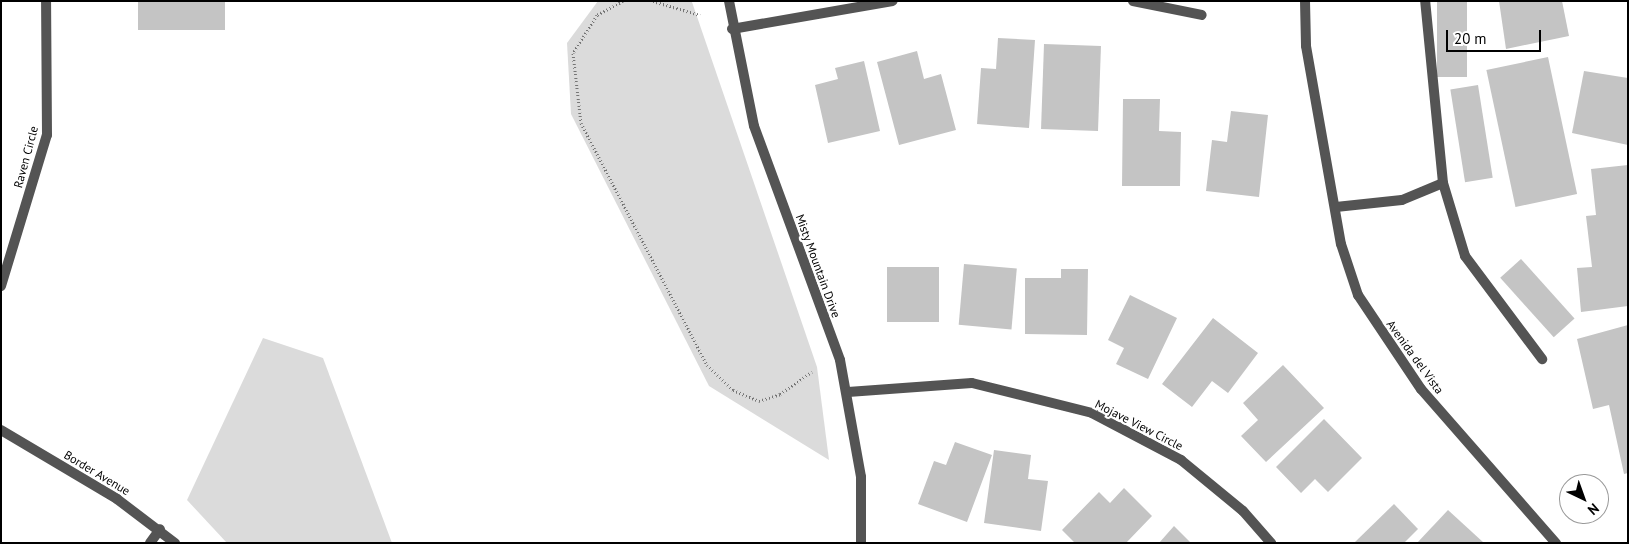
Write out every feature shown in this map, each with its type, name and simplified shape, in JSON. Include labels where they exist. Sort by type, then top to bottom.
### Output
[{"type":"street","name":"Raven Circle","points":[[1,286],[47,135],[46,1]]},
{"type":"street","name":"Misty Mountain Drive","points":[[729,1],[732,29],[754,126],[840,360],[848,392],[861,478],[860,543]]},
{"type":"street","points":[[732,29],[893,1]]},
{"type":"street","points":[[1133,1],[1202,15]]},
{"type":"street","name":"Avenida del Vista","points":[[1304,1],[1306,46],[1336,207],[1341,244],[1358,295],[1384,340],[1421,389],[1556,543]]},
{"type":"street","points":[[1425,1],[1443,183],[1465,256],[1542,358]]},
{"type":"street","points":[[1336,207],[1402,200],[1443,183]]},
{"type":"street","name":"Mojave View Circle","points":[[848,392],[972,383],[1092,414],[1181,460],[1243,511],[1271,543]]},
{"type":"street","name":"Border Avenue","points":[[1,430],[160,529],[175,543]]},
{"type":"street","points":[[150,543],[160,529]]},
{"type":"path","points":[[623,1],[598,15],[574,53],[580,123],[707,365],[733,390],[759,401],[780,394],[812,372]]},
{"type":"path","points":[[653,1],[700,15]]},
{"type":"shaded area","points":[[598,1],[692,2],[817,367],[829,460],[709,386],[571,114],[567,43]]},
{"type":"shaded area","points":[[263,338],[323,358],[392,543],[227,543],[187,500]]},
{"type":"building","points":[[138,1],[225,1],[225,30],[138,30]]},
{"type":"building","points":[[1437,1],[1467,1],[1467,77],[1437,77]]},
{"type":"building","points":[[1499,1],[1562,1],[1569,36],[1506,49]]},
{"type":"building","points":[[998,38],[1035,40],[1029,128],[977,124],[981,68],[996,69]]},
{"type":"building","points":[[1044,44],[1101,46],[1098,131],[1041,129]]},
{"type":"building","points":[[917,51],[924,79],[941,74],[956,130],[899,145],[877,62]]},
{"type":"building","points":[[1548,57],[1577,194],[1515,207],[1486,70]]},
{"type":"building","points":[[864,61],[880,131],[828,143],[815,85],[838,79],[835,68]]},
{"type":"building","points":[[1584,71],[1628,78],[1628,145],[1572,133]]},
{"type":"building","points":[[1478,85],[1493,178],[1465,182],[1450,89]]},
{"type":"building","points":[[1123,99],[1160,99],[1159,131],[1181,132],[1180,186],[1122,186]]},
{"type":"building","points":[[1231,111],[1268,115],[1259,197],[1206,191],[1212,140],[1227,142]]},
{"type":"building","points":[[1628,165],[1628,306],[1581,312],[1577,268],[1592,267],[1586,216],[1596,215],[1591,169]]},
{"type":"building","points":[[1521,259],[1575,318],[1554,337],[1500,278]]},
{"type":"building","points":[[964,264],[1017,269],[1011,329],[959,325]]},
{"type":"building","points":[[887,267],[939,267],[939,322],[887,322]]},
{"type":"building","points":[[1061,269],[1088,269],[1087,335],[1025,334],[1025,278],[1061,278]]},
{"type":"building","points":[[1130,295],[1177,318],[1148,379],[1116,364],[1124,348],[1108,340]]},
{"type":"building","points":[[1213,318],[1258,353],[1228,393],[1212,381],[1192,407],[1162,384]]},
{"type":"building","points":[[1628,325],[1628,473],[1624,474],[1609,405],[1593,409],[1577,339]]},
{"type":"building","points":[[1283,365],[1324,408],[1266,462],[1241,436],[1258,420],[1243,403]]},
{"type":"building","points":[[1324,419],[1362,458],[1328,492],[1315,479],[1301,493],[1276,467]]},
{"type":"building","points":[[955,442],[992,455],[967,522],[918,504],[934,461],[946,465]]},
{"type":"building","points":[[994,450],[1031,455],[1028,479],[1048,481],[1041,531],[984,523]]},
{"type":"building","points":[[1124,488],[1152,516],[1126,543],[1075,543],[1062,530],[1099,492],[1110,503]]},
{"type":"building","points":[[1394,504],[1418,529],[1404,543],[1354,543]]},
{"type":"building","points":[[1448,510],[1484,543],[1417,543]]},
{"type":"building","points":[[1174,526],[1191,543],[1159,543]]}]
